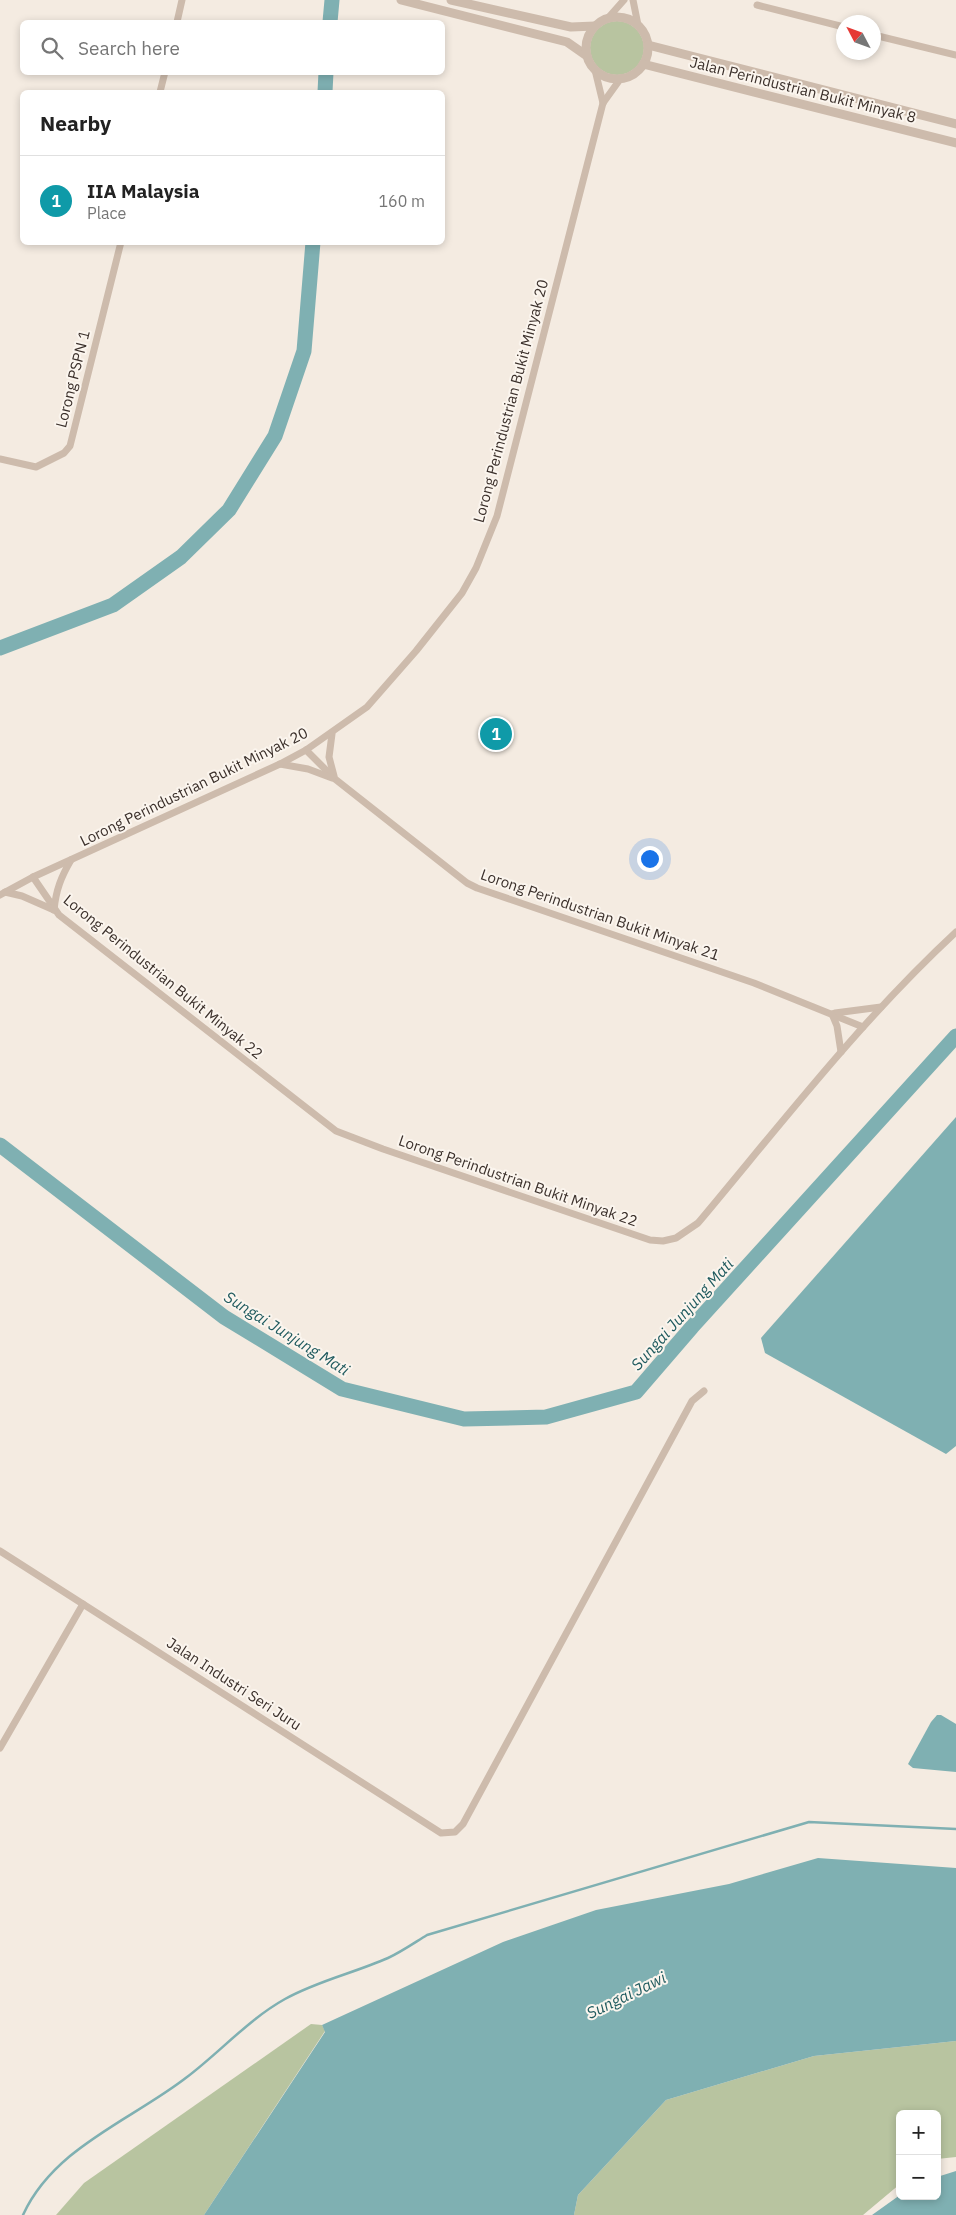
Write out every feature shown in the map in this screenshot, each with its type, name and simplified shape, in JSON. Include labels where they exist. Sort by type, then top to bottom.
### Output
[{"type":"street","points":[[177,20],[182,0]]},
{"type":"street","points":[[401,0],[567,42],[587,56],[595,70],[603,103]]},
{"type":"street","points":[[451,0],[571,27],[595,26]]},
{"type":"street","points":[[587,56],[587,40],[595,26],[608,18],[624,0]]},
{"type":"street","points":[[633,0],[638,24]]},
{"type":"street","points":[[757,5],[836,25]]},
{"type":"street","points":[[595,70],[602,75],[621,78],[630,76],[643,64],[648,44],[643,30],[638,24],[629,19],[608,18]]},
{"type":"street","points":[[881,36],[956,55]]},
{"type":"street","name":"Jalan Perindustrian Bukit Minyak 8","points":[[648,44],[956,124]]},
{"type":"street","name":"Jalan Perindustrian Bukit Minyak 8","points":[[643,64],[956,143]]},
{"type":"street","points":[[160,90],[164,75]]},
{"type":"street","points":[[603,103],[621,78]]},
{"type":"street","name":"Lorong Perindustrian Bukit Minyak 20","points":[[2,894],[33,877],[280,764],[332,734],[368,707],[444,617],[476,568],[497,516],[603,103]]},
{"type":"street","name":"Lorong PSPN 1","points":[[0,459],[36,467],[64,453],[70,446],[120,245]]},
{"type":"street","points":[[332,734],[329,756],[335,779]]},
{"type":"street","name":"Lorong Perindustrian Bukit Minyak 21","points":[[306,750],[335,779],[467,883],[477,888],[718,971],[863,1027]]},
{"type":"street","points":[[280,764],[308,769],[335,779]]},
{"type":"street","points":[[2,894],[22,896],[54,910],[56,893],[61,877],[71,860]]},
{"type":"street","name":"Lorong Perindustrian Bukit Minyak 22","points":[[33,877],[54,910],[336,1131],[383,1150],[650,1240],[663,1241],[676,1238],[698,1223],[863,1027],[915,970],[956,932]]},
{"type":"street","points":[[841,1052],[837,1026],[832,1014],[857,1012],[882,1006]]},
{"type":"street","name":"Jalan Industri Seri Juru","points":[[0,1551],[441,1833],[456,1832],[463,1824],[692,1401],[704,1391]]},
{"type":"street","points":[[0,1748],[83,1604]]},
{"type":"green space","points":[[612,21],[622,21],[632,25],[640,33],[644,48],[640,63],[632,71],[622,75],[612,75],[602,71],[594,63],[590,53],[590,43],[594,33],[602,25]]},
{"type":"green space","points":[[311,2024],[322,2025],[325,2031],[204,2215],[56,2215],[84,2183]]},
{"type":"green space","points":[[956,2041],[956,2157],[941,2159],[941,2110],[896,2110],[896,2187],[863,2215],[574,2215],[578,2195],[666,2100],[814,2056]]},
{"type":"water","points":[[956,1117],[956,1446],[946,1454],[765,1353],[761,1338]]},
{"type":"water","points":[[937,1715],[941,1715],[956,1724],[956,1772],[913,1768],[908,1764],[931,1722]]},
{"type":"water","name":"Sungai Jawi","points":[[818,1858],[956,1868],[956,2041],[814,2056],[666,2100],[578,2195],[574,2215],[204,2215],[325,2032],[322,2025],[503,1942],[596,1910],[729,1884]]},
{"type":"water","points":[[956,2171],[956,2215],[872,2215],[896,2198],[896,2200],[941,2200],[941,2176]]},
{"type":"waterway","name":"Sungai Junjung Mati","points":[[330,20],[332,0]]},
{"type":"waterway","name":"Sungai Junjung Mati","points":[[325,90],[326,75]]},
{"type":"waterway","name":"Sungai Junjung Mati","points":[[0,648],[113,605],[181,557],[229,510],[275,436],[304,351],[313,245]]},
{"type":"waterway","name":"Sungai Junjung Mati","points":[[0,1145],[224,1317],[342,1389],[464,1419],[546,1417],[636,1392],[692,1327],[956,1036]]},
{"type":"waterway","points":[[23,2215],[37,2191],[54,2171],[74,2153],[187,2077],[259,2016],[297,1993],[388,1958],[427,1935],[809,1822],[956,1829]]},
{"type":"place","name":"IIA Malaysia","points":[[496,734]]}]
